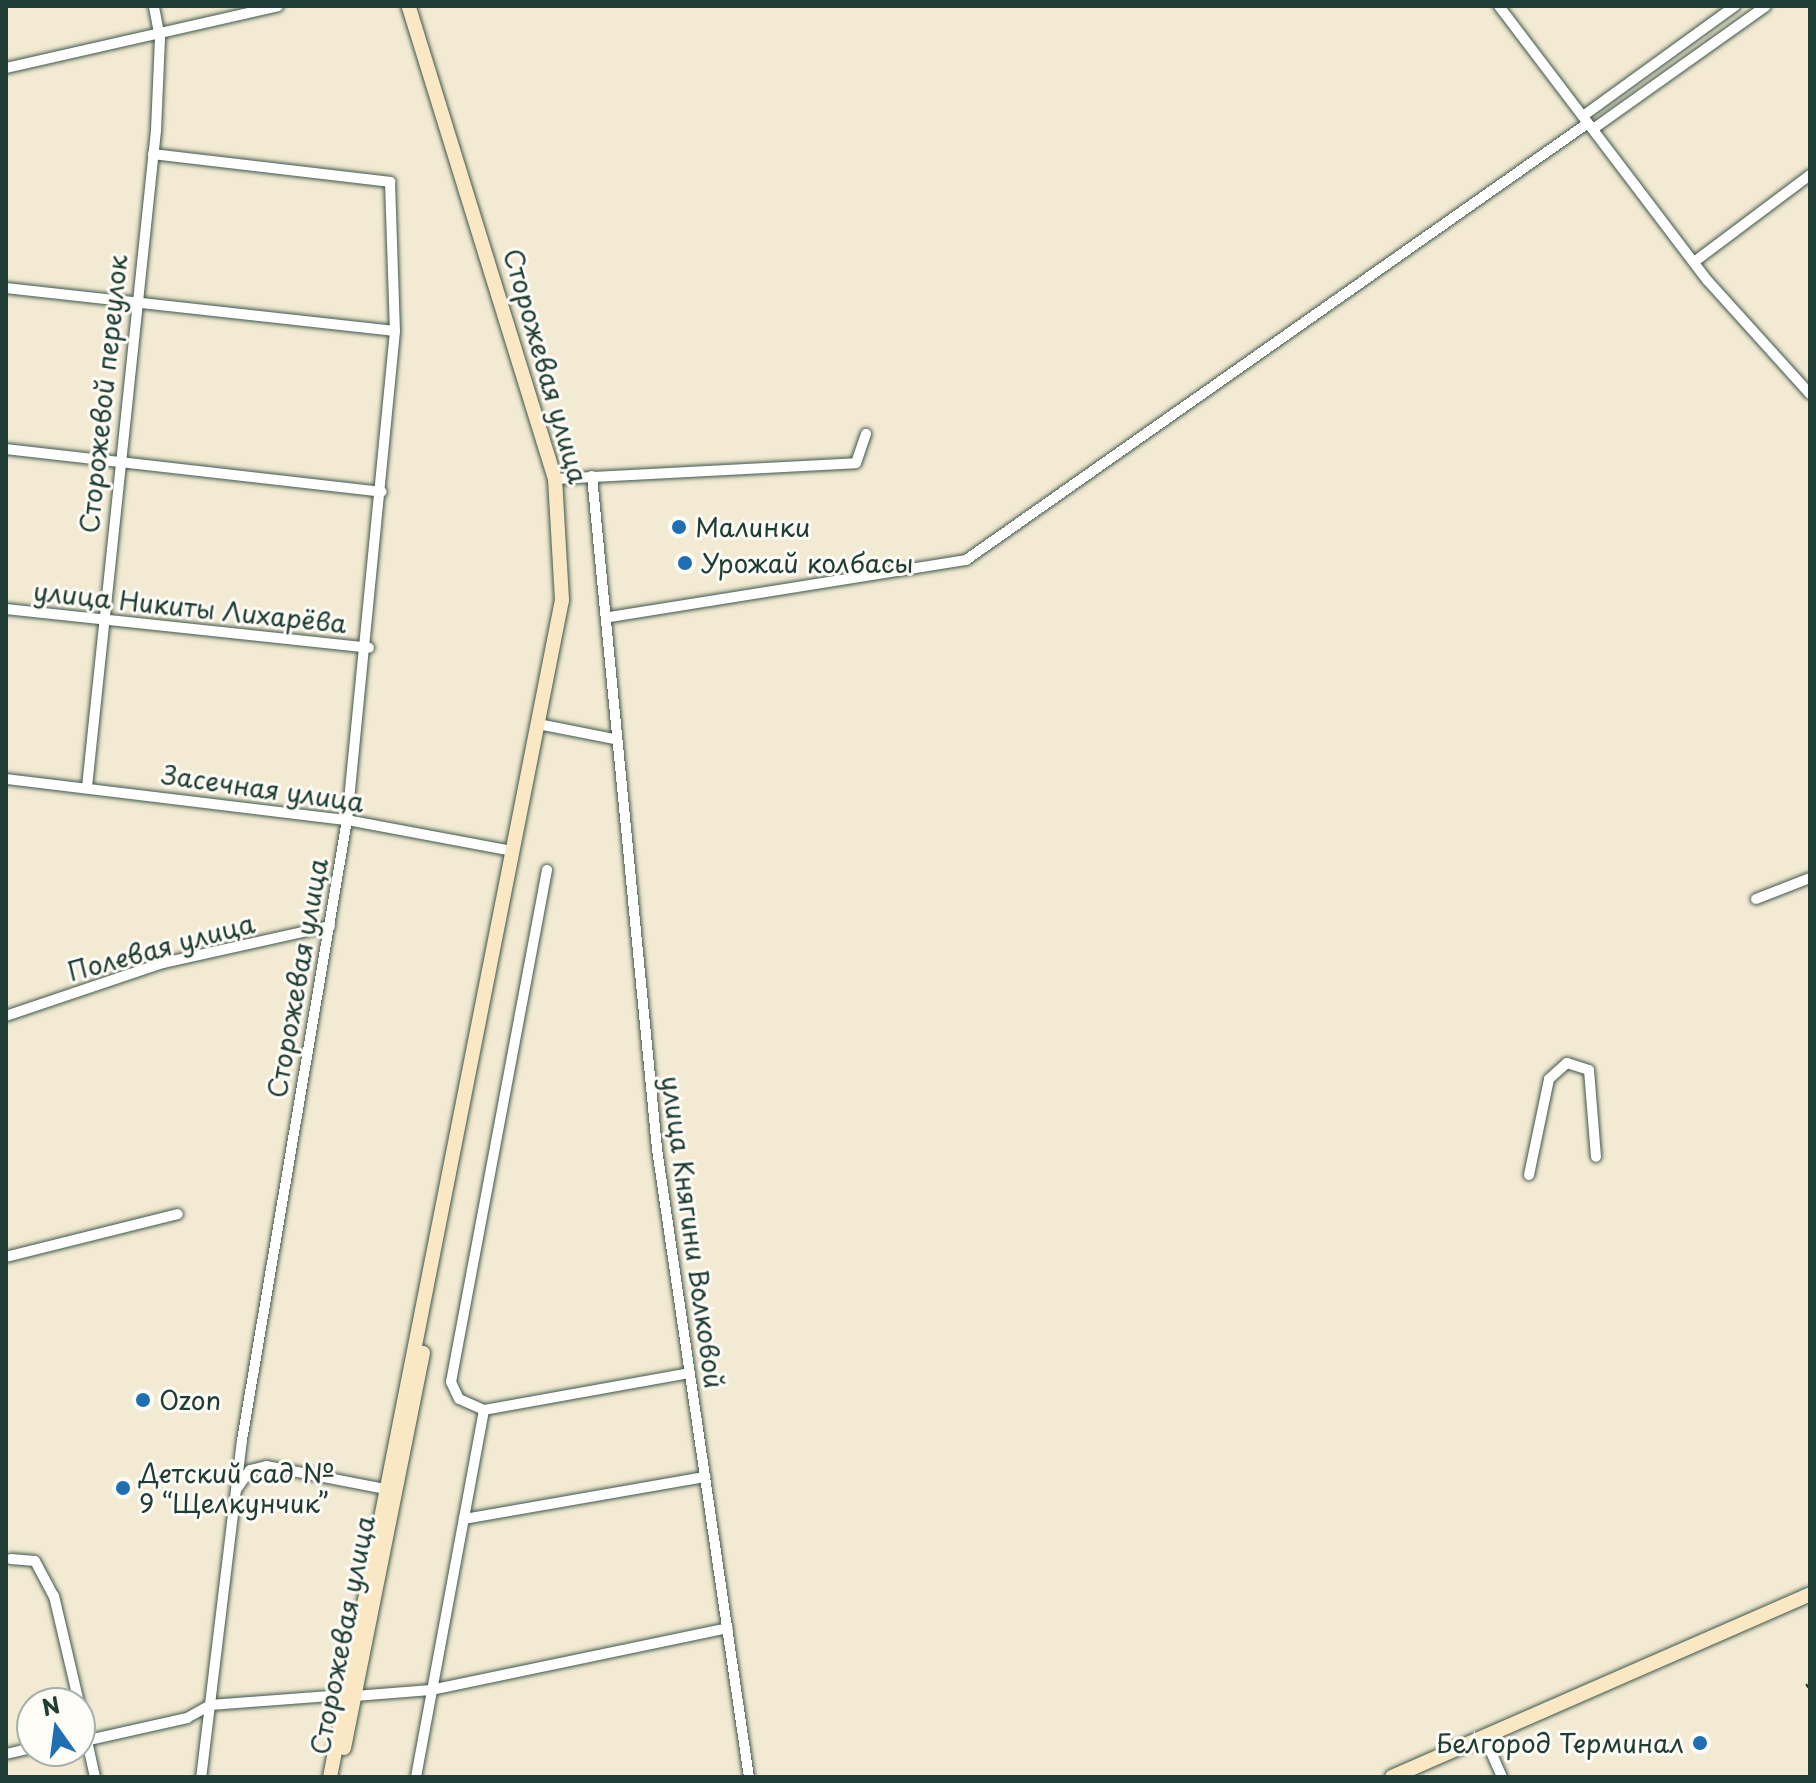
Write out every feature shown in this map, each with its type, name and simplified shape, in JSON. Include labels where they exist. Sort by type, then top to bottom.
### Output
[{"type":"main road","name":"Сторожевая улица","points":[[330,1777],[543,725],[562,600],[555,479],[409,6]]},
{"type":"main road","name":"Сторожевая улица","points":[[338,1777],[385,1489],[512,851],[528,795]]},
{"type":"main road","points":[[1392,1777],[1810,1594]]},
{"type":"street","name":"Сторожевой переулок","points":[[87,787],[117,462],[153,154],[160,38],[154,6]]},
{"type":"street","points":[[6,68],[160,38],[278,6]]},
{"type":"street","points":[[1499,6],[1694,262],[1810,394]]},
{"type":"street","points":[[1588,123],[1735,6]]},
{"type":"street","points":[[610,617],[966,560],[1588,123],[1766,6]]},
{"type":"street","name":"Сторожевая улица","points":[[153,154],[390,182],[395,331],[369,648],[347,820],[235,1492],[201,1777]]},
{"type":"street","points":[[1694,262],[1810,175]]},
{"type":"street","points":[[6,288],[395,331]]},
{"type":"street","points":[[555,479],[856,463],[866,434]]},
{"type":"street","points":[[6,449],[382,492]]},
{"type":"street","name":"улица Княгини Волковой","points":[[592,476],[610,617],[614,739],[657,1149],[749,1777]]},
{"type":"street","name":"улица Никиты Лихарёва","points":[[6,609],[369,648]]},
{"type":"street","points":[[543,725],[614,739]]},
{"type":"street","name":"Засечная улица","points":[[6,779],[347,820],[512,851]]},
{"type":"street","points":[[547,870],[451,1382],[459,1399],[484,1410],[690,1373]]},
{"type":"street","points":[[1756,899],[1810,878]]},
{"type":"street","name":"Полевая улица","points":[[6,1016],[163,963],[330,926]]},
{"type":"street","points":[[1529,1175],[1549,1079],[1567,1063],[1589,1070],[1596,1157]]},
{"type":"street","points":[[6,1257],[178,1214]]},
{"type":"street","points":[[416,1777],[484,1410]]},
{"type":"street","points":[[235,1492],[250,1470],[267,1466],[385,1489]]},
{"type":"street","points":[[464,1519],[705,1477]]},
{"type":"street","points":[[11,1559],[35,1561],[54,1596],[75,1687]]},
{"type":"street","points":[[96,1738],[187,1718],[210,1705],[431,1690],[728,1628]]},
{"type":"street","points":[[1484,1736],[1502,1777]]},
{"type":"railway","points":[[1808,1683],[1810,1687]]},
{"type":"place","name":"Малинки","points":[[679,527]]},
{"type":"place","name":"Урожай колбасы","points":[[685,563]]},
{"type":"place","name":"Ozon","points":[[143,1400]]},
{"type":"place","name":"Детский сад № 9 “Щелкунчик”","points":[[123,1488]]},
{"type":"place","name":"Белгород Терминал","points":[[1700,1743]]}]
